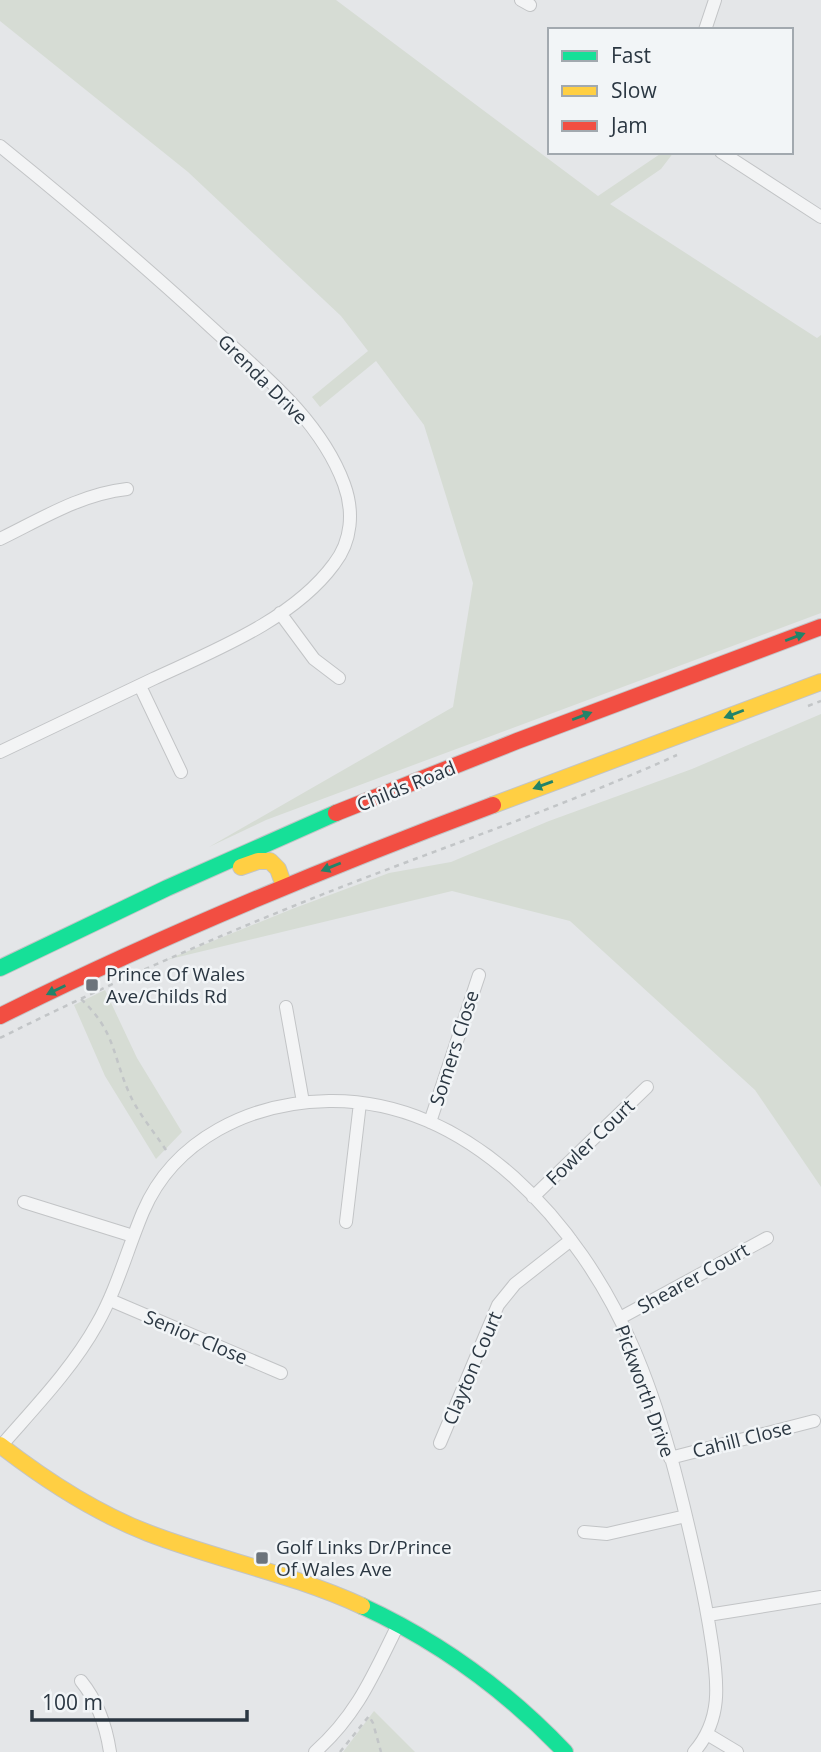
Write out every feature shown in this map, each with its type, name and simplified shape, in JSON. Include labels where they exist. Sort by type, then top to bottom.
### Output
[{"type":"main road","name":"Childs Road","points":[[0,968],[213,867],[338,813],[586,714],[821,627]]},
{"type":"main road","points":[[0,1016],[145,945],[284,886],[467,813],[821,682]]},
{"type":"main road","points":[[71,934],[144,909],[261,859],[276,864],[284,886]]},
{"type":"main road","points":[[1,1446],[49,1482],[115,1519],[184,1546],[357,1603],[399,1623],[458,1657],[508,1694],[565,1752]]},
{"type":"street","points":[[706,28],[715,0]]},
{"type":"street","name":"Grenda Drive","points":[[0,146],[126,249],[273,384],[303,417],[331,457],[348,497],[350,523],[342,553],[324,577],[280,613],[235,640],[0,752]]},
{"type":"street","points":[[724,154],[821,217]]},
{"type":"street","points":[[0,539],[86,498],[107,491],[127,489]]},
{"type":"street","points":[[280,613],[313,659],[338,678]]},
{"type":"street","points":[[140,686],[181,772]]},
{"type":"street","name":"Somers Close","points":[[430,1122],[479,975]]},
{"type":"street","points":[[286,1007],[303,1102]]},
{"type":"street","name":"Fowler Court","points":[[533,1197],[647,1087]]},
{"type":"street","name":"Pickworth Drive","points":[[1,1446],[85,1344],[110,1300],[152,1195],[183,1154],[238,1119],[303,1102],[360,1103],[398,1110],[430,1122],[482,1152],[533,1197],[571,1240],[620,1318],[643,1372],[686,1516],[708,1615],[718,1682],[715,1714],[707,1734],[694,1752]]},
{"type":"street","points":[[346,1222],[360,1103]]},
{"type":"street","points":[[24,1202],[134,1237]]},
{"type":"street","name":"Shearer Court","points":[[620,1318],[767,1238]]},
{"type":"street","name":"Clayton Court","points":[[440,1443],[498,1305],[516,1284],[571,1240]]},
{"type":"street","name":"Senior Close","points":[[110,1300],[281,1373]]},
{"type":"street","name":"Cahill Close","points":[[670,1458],[814,1420]]},
{"type":"street","points":[[584,1532],[607,1534],[686,1516]]},
{"type":"street","points":[[708,1615],[821,1597]]},
{"type":"street","points":[[315,1752],[333,1736],[364,1694],[399,1623]]},
{"type":"street","points":[[81,1681],[90,1692],[102,1717],[110,1752]]},
{"type":"street","points":[[707,1734],[737,1752]]},
{"type":"path","points":[[797,710],[821,701]]},
{"type":"path","points":[[0,1038],[184,951],[350,884],[606,787],[678,755]]},
{"type":"path","points":[[80,999],[100,1018],[114,1047],[131,1097],[166,1150]]},
{"type":"path","points":[[340,1752],[369,1716],[381,1752]]},
{"type":"shaded area","points":[[0,0],[336,0],[598,196],[660,154],[672,154],[661,169],[610,204],[817,338],[821,335],[821,613],[266,820],[209,847],[453,707],[473,583],[424,425],[376,361],[320,407],[312,397],[368,351],[341,316],[188,172],[0,21]]},
{"type":"shaded area","points":[[821,714],[821,1187],[755,1090],[570,921],[452,891],[166,960],[389,873],[451,862],[549,821],[692,769]]},
{"type":"shaded area","points":[[105,990],[137,1058],[182,1132],[156,1159],[105,1076],[74,1005]]},
{"type":"shaded area","points":[[374,1711],[415,1752],[343,1752]]},
{"type":"traffic: fast","points":[[0,968],[167,888],[336,813]]},
{"type":"traffic: fast","points":[[362,1606],[418,1635],[471,1669],[543,1729],[565,1752]]},
{"type":"traffic: slow","points":[[493,805],[821,682]]},
{"type":"traffic: slow","points":[[241,867],[258,861],[270,861],[278,869],[284,886]]},
{"type":"traffic: slow","points":[[0,1445],[71,1494],[128,1525],[174,1543],[309,1585],[362,1606]]},
{"type":"traffic: jam","points":[[336,813],[517,741],[821,627]]},
{"type":"traffic: jam","points":[[0,1016],[121,958],[244,904],[493,805]]},
{"type":"place","name":"Prince Of Wales Ave/Childs Rd","points":[[92,985]]},
{"type":"place","name":"Golf Links Dr/Prince Of Wales Ave","points":[[262,1558]]}]
